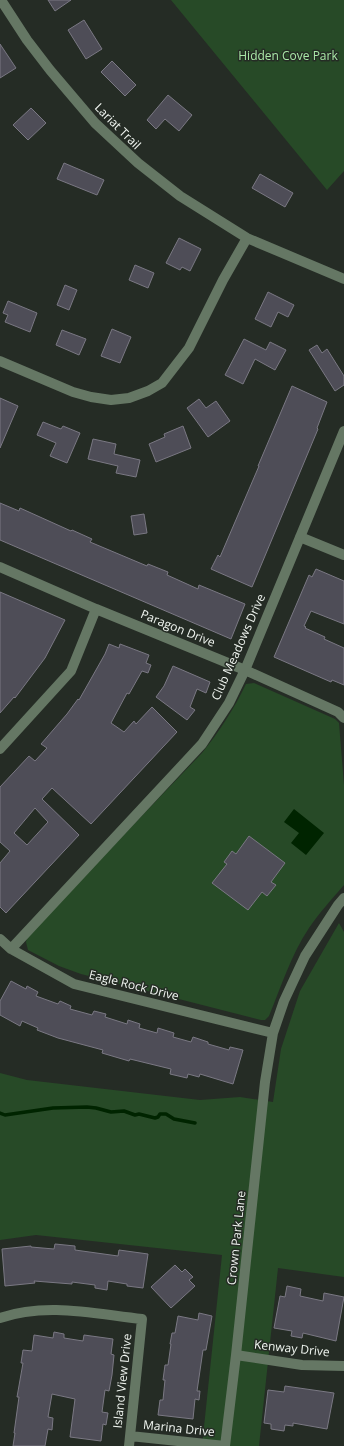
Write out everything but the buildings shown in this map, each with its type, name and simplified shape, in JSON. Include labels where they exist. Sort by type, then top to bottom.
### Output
[{"type":"street","name":"Lariat Trail","points":[[3,7],[50,70],[95,123],[138,163],[180,196],[247,238],[344,279]]},
{"type":"street","points":[[0,361],[73,392],[91,397],[111,400],[123,399],[148,391],[162,383],[189,348],[223,280],[247,238]]},
{"type":"street","name":"Club Meadows Drive","points":[[11,949],[202,744],[229,703],[344,431]]},
{"type":"street","points":[[300,537],[344,555]]},
{"type":"street","name":"Paragon Drive","points":[[0,567],[96,609],[244,670],[338,712],[344,717]]},
{"type":"street","points":[[0,749],[71,672],[96,609]]},
{"type":"street","name":"Crown Park Lane","points":[[225,1446],[265,1082],[273,1032],[284,1001],[304,956],[344,898]]},
{"type":"street","name":"Eagle Rock Drive","points":[[0,939],[11,949],[74,984],[273,1032]]},
{"type":"street","name":"Island View Drive","points":[[0,1318],[23,1312],[48,1309],[142,1319],[129,1441]]},
{"type":"street","name":"Kenway Drive","points":[[236,1355],[302,1365],[344,1366]]},
{"type":"street","name":"Marina Drive","points":[[129,1441],[225,1446]]},
{"type":"green space","name":"Hidden Cove Park","points":[[171,0],[344,0],[344,171],[327,190]]},
{"type":"green space","points":[[254,683],[335,719],[339,723],[344,785],[344,885],[317,917],[303,938],[287,971],[269,1016],[265,1020],[261,1020],[81,974],[59,966],[28,950],[26,942],[28,935],[202,753],[226,720],[246,684]]},
{"type":"green space","points":[[339,923],[344,932],[344,1277],[278,1268],[259,1446],[202,1446],[222,1255],[36,1235],[0,1240],[0,1073],[27,1080],[200,1100],[240,1097],[273,1102],[281,1049],[300,991]]},
{"type":"shaded area","points":[[294,809],[324,833],[306,855],[291,843],[299,833],[284,822]]},
{"type":"waterway","points":[[0,1113],[5,1115],[53,1108],[87,1107],[111,1112],[124,1111],[135,1115],[139,1114],[155,1118],[160,1114],[166,1114],[174,1119],[195,1123]]}]
